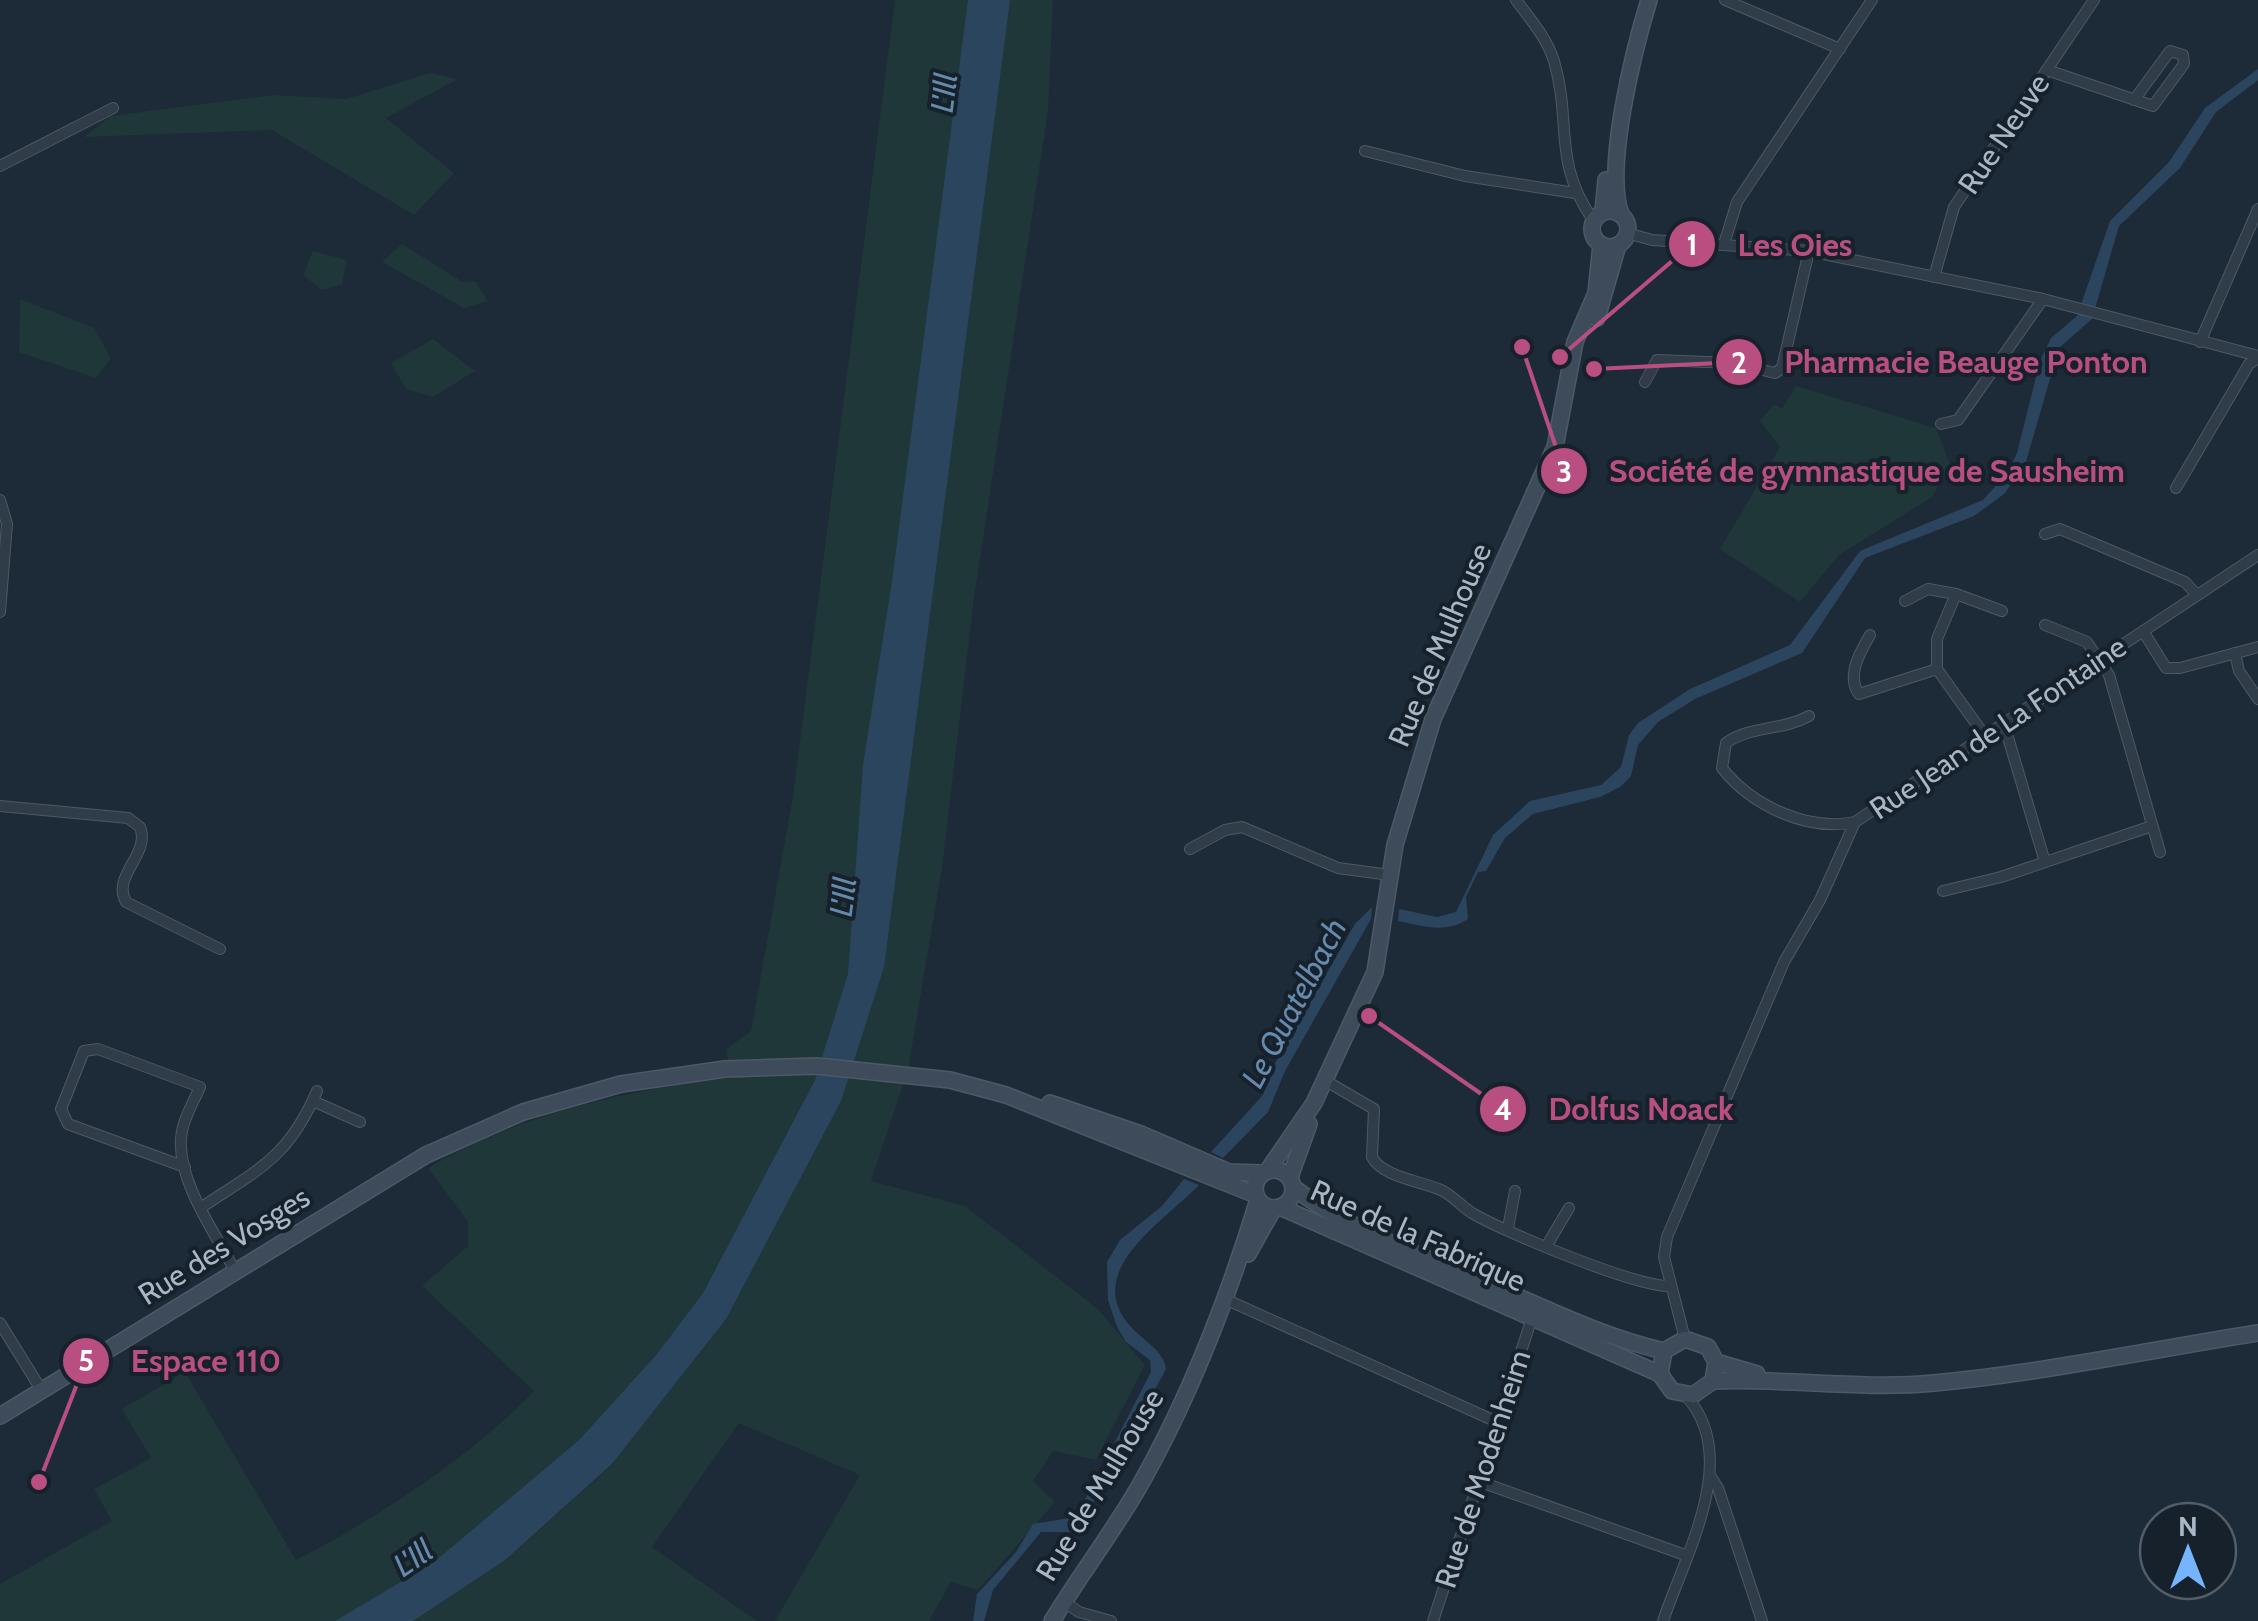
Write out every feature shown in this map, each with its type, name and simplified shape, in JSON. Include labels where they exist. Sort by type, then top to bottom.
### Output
[{"type":"main road","points":[[1625,93],[1614,186],[1621,214],[1615,241],[1591,231],[1598,216],[1615,122],[1649,0]]},
{"type":"main road","points":[[1598,216],[1621,214]]},
{"type":"main road","name":"Rue de Mulhouse","points":[[1265,1172],[1314,1103],[1370,984],[1386,923],[1390,875],[1433,719],[1536,496],[1554,447],[1575,342],[1615,241]]},
{"type":"main road","name":"Rue des Vosges","points":[[0,1416],[426,1155],[523,1112],[604,1089],[694,1072],[761,1066],[902,1073],[1006,1095],[1216,1173]]},
{"type":"main road","name":"Rue de Mulhouse","points":[[1292,1183],[1314,1103]]},
{"type":"main road","points":[[1280,1170],[1292,1183],[1290,1200],[1278,1208],[1216,1173],[1280,1170]]},
{"type":"main road","points":[[1257,1198],[1256,1183],[1265,1172]]},
{"type":"main road","name":"Rue de la Fabrique","points":[[1292,1183],[1361,1228],[1660,1374]]},
{"type":"main road","name":"Rue de Mulhouse","points":[[1052,1621],[1115,1527],[1169,1432],[1239,1265],[1257,1198]]},
{"type":"main road","name":"Rue de Mulhouse","points":[[1239,1265],[1278,1208]]},
{"type":"main road","name":"Rue de la Fabrique","points":[[1278,1208],[1534,1311],[1664,1351]]},
{"type":"main road","points":[[1713,1381],[1770,1378],[1838,1384],[1932,1384],[2258,1334]]},
{"type":"main road","points":[[1685,1339],[1708,1347],[1716,1362],[1713,1381],[1694,1399],[1672,1391],[1660,1374],[1664,1351],[1685,1339]]},
{"type":"main road","points":[[1716,1362],[1770,1378]]},
{"type":"street","points":[[1516,0],[1546,40],[1554,63],[1573,187],[1598,216]]},
{"type":"street","points":[[1725,0],[1840,49]]},
{"type":"street","points":[[1724,244],[1737,202],[1872,0]]},
{"type":"street","name":"Rue Neuve","points":[[1934,277],[1954,207],[2094,0]]},
{"type":"street","points":[[2047,70],[2134,100],[2153,106],[2184,64],[2184,55],[2170,50],[2134,100]]},
{"type":"street","points":[[0,166],[113,108]]},
{"type":"street","points":[[1365,151],[1465,176],[1573,187]]},
{"type":"street","points":[[2200,342],[2257,212]]},
{"type":"street","points":[[1615,241],[1724,244],[1809,252],[2044,299],[2258,357]]},
{"type":"street","points":[[1645,382],[1658,360],[1733,363],[1775,372],[1782,368],[1809,252]]},
{"type":"street","points":[[1941,424],[1958,420],[2044,299]]},
{"type":"street","points":[[2176,488],[2249,364],[2258,357]]},
{"type":"street","points":[[0,612],[7,524],[1,504]]},
{"type":"street","points":[[2045,534],[2060,529],[2186,582],[2197,595]]},
{"type":"street","name":"Rue Jean de La Fontaine","points":[[1685,1339],[1664,1257],[1667,1237],[1784,962],[1820,900],[1855,822],[2258,555]]},
{"type":"street","points":[[1905,601],[1928,589],[1956,594],[2002,611]]},
{"type":"street","points":[[1956,594],[1937,639],[1938,669],[1985,736]]},
{"type":"street","points":[[2045,625],[2087,642],[2110,675],[2160,852]]},
{"type":"street","points":[[2143,631],[2166,668],[2180,668],[2258,647]]},
{"type":"street","points":[[1870,635],[1856,664],[1853,682],[1859,694],[1938,669]]},
{"type":"street","points":[[2235,653],[2239,671],[2258,699]]},
{"type":"street","points":[[1809,716],[1796,723],[1738,734],[1726,743],[1722,768],[1780,813],[1820,823],[1855,822]]},
{"type":"street","points":[[2004,724],[2046,862]]},
{"type":"street","points":[[0,806],[128,818],[140,827],[144,840],[122,885],[126,902],[220,949]]},
{"type":"street","points":[[1190,849],[1225,830],[1242,827],[1338,868],[1390,875]]},
{"type":"street","points":[[1942,891],[2150,827]]},
{"type":"street","points":[[186,1166],[68,1124],[61,1109],[80,1056],[98,1049],[200,1087],[184,1125],[181,1147],[202,1207],[235,1271]]},
{"type":"street","points":[[1326,1081],[1374,1110],[1374,1163],[1444,1191],[1473,1214],[1546,1245],[1645,1283],[1670,1286]]},
{"type":"street","points":[[202,1207],[275,1159],[292,1140],[314,1096],[360,1122]]},
{"type":"street","points":[[170,1161],[181,1147]]},
{"type":"street","points":[[1508,1228],[1516,1191]]},
{"type":"street","points":[[1546,1245],[1569,1208]]},
{"type":"street","points":[[1225,1299],[1498,1422]]},
{"type":"street","name":"Rue de Modenheim","points":[[1433,1621],[1534,1311]]},
{"type":"street","points":[[0,1323],[42,1391]]},
{"type":"street","points":[[1663,1621],[1711,1477],[1708,1442],[1694,1399]]},
{"type":"street","points":[[1711,1477],[1762,1621]]},
{"type":"street","points":[[1478,1482],[1685,1555]]},
{"type":"street","points":[[1064,1602],[1079,1612],[1111,1621]]},
{"type":"green space","points":[[895,0],[1053,0],[1048,111],[974,598],[942,868],[908,1070],[871,1181],[965,1206],[1098,1309],[1145,1365],[1096,1460],[1053,1451],[1033,1481],[1055,1502],[978,1590],[951,1582],[929,1621],[775,1621],[860,1475],[739,1423],[652,1547],[757,1621],[413,1621],[504,1561],[611,1466],[841,1100],[821,1060],[815,1080],[703,1293],[657,1354],[579,1440],[434,1562],[335,1621],[0,1621],[0,1584],[112,1521],[94,1489],[151,1458],[122,1409],[185,1372],[296,1560],[390,1506],[453,1462],[534,1391],[422,1286],[468,1246],[468,1222],[428,1168],[499,1133],[575,1107],[653,1089],[731,1078],[726,1049],[751,1031],[793,796]]},
{"type":"green space","points":[[430,73],[458,79],[386,118],[454,173],[414,215],[272,130],[84,137],[111,116],[273,95],[346,99]]},
{"type":"green space","points":[[402,244],[461,281],[476,282],[488,301],[464,308],[382,262]]},
{"type":"green space","points":[[313,251],[347,260],[342,284],[322,290],[303,275]]},
{"type":"green space","points":[[20,299],[94,328],[111,358],[96,378],[19,352]]},
{"type":"green space","points":[[433,339],[475,371],[433,397],[406,389],[391,363]]},
{"type":"green space","points":[[1796,386],[1936,428],[1950,464],[1932,497],[1839,555],[1800,602],[1720,549],[1780,447],[1760,421],[1774,404],[1782,409]]},
{"type":"water","name":"L'Ill","points":[[968,0],[1010,0],[884,967],[841,1101],[726,1319],[611,1465],[504,1561],[413,1621],[335,1621],[434,1562],[579,1440],[657,1354],[703,1293],[815,1080],[848,974],[863,765],[892,581]]},
{"type":"water","points":[[2258,69],[2258,80],[2216,112],[2180,168],[2119,226],[2092,319],[2059,348],[2025,465],[2004,494],[1974,516],[1865,558],[1802,653],[1695,699],[1658,722],[1638,745],[1631,776],[1620,787],[1600,797],[1533,814],[1505,838],[1486,871],[1478,872],[1466,897],[1468,919],[1443,928],[1398,921],[1399,909],[1437,917],[1456,912],[1493,835],[1530,801],[1601,785],[1621,767],[1629,735],[1638,723],[1690,689],[1790,645],[1860,551],[1983,500],[2008,472],[2017,453],[2040,361],[2051,338],[2077,316],[2110,221],[2169,162],[2205,108]]},
{"type":"water","points":[[1372,907],[1371,919],[1285,1071],[1268,1112],[1223,1158],[1211,1152],[1263,1095],[1274,1065],[1355,924]]},
{"type":"water","points":[[1184,1179],[1199,1185],[1133,1249],[1115,1287],[1118,1307],[1132,1328],[1158,1352],[1166,1369],[1081,1525],[1074,1532],[1041,1532],[993,1590],[984,1621],[973,1621],[977,1594],[1016,1552],[1033,1524],[1076,1517],[1151,1372],[1150,1360],[1126,1342],[1117,1327],[1108,1300],[1107,1262],[1120,1240],[1162,1206]]},
{"type":"place","name":"Société de gymnastique de Sausheim","points":[[1522,347]]},
{"type":"place","name":"Les Oies","points":[[1560,357]]},
{"type":"place","name":"Pharmacie Beauge Ponton","points":[[1594,369]]},
{"type":"place","name":"Dolfus Noack","points":[[1369,1016]]},
{"type":"place","name":"Espace 110","points":[[39,1482]]},
{"type":"water label","name":"Le Quatelbach","points":[[1294,1003]]}]
